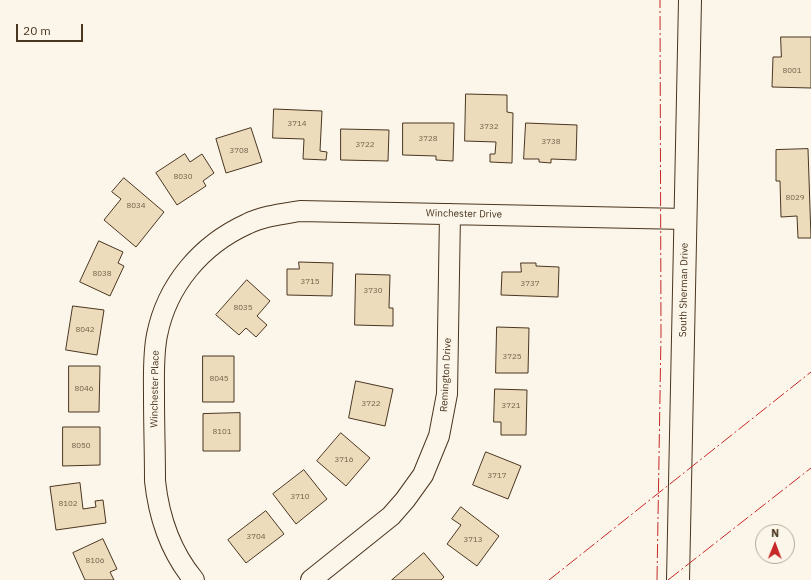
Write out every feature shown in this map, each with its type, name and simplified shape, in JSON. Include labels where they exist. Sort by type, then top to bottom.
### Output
[{"type":"street","name":"South Sherman Drive","points":[[678,580],[690,0]]},
{"type":"street","name":"Winchester Drive","points":[[244,225],[278,214],[300,211],[685,218]]},
{"type":"street","name":"Remington Drive","points":[[311,580],[391,516],[423,475],[439,436],[447,394],[450,214]]},
{"type":"street","name":"Winchester Place","points":[[194,580],[174,551],[165,532],[157,501],[155,481],[154,366],[156,346],[159,326],[166,305],[176,285],[202,252],[228,233],[244,225]]},
{"type":"building","points":[[781,37],[811,37],[811,88],[772,87],[773,57],[781,57]]},
{"type":"building","points":[[466,94],[507,95],[507,112],[513,113],[512,163],[490,162],[490,154],[495,154],[496,142],[465,141]]},
{"type":"building","points":[[274,109],[322,111],[320,151],[327,152],[326,160],[303,159],[304,139],[273,138]]},
{"type":"building","points":[[403,123],[454,123],[453,161],[436,160],[436,156],[403,155]]},
{"type":"building","points":[[526,123],[577,125],[576,160],[551,159],[551,163],[539,162],[539,159],[524,159]]},
{"type":"building","points":[[251,128],[262,162],[226,173],[216,139]]},
{"type":"building","points":[[341,129],[389,130],[388,161],[341,160]]},
{"type":"building","points":[[808,149],[811,238],[798,238],[797,216],[781,217],[780,181],[776,181],[776,150]]},
{"type":"building","points":[[185,154],[190,162],[202,154],[214,173],[203,181],[206,186],[177,205],[156,173]]},
{"type":"building","points":[[124,178],[164,212],[136,247],[104,220],[121,199],[112,192]]},
{"type":"building","points":[[99,241],[123,252],[118,263],[124,266],[110,296],[80,282]]},
{"type":"building","points":[[299,262],[333,263],[332,296],[287,295],[287,269],[299,269]]},
{"type":"building","points":[[521,263],[536,263],[536,266],[559,267],[558,297],[501,295],[502,272],[521,272]]},
{"type":"building","points":[[356,274],[390,275],[389,308],[393,308],[393,326],[355,325]]},
{"type":"building","points":[[247,280],[270,301],[257,316],[267,325],[256,337],[246,328],[239,335],[216,315]]},
{"type":"building","points":[[73,306],[104,310],[97,355],[66,350]]},
{"type":"building","points":[[497,327],[529,328],[528,373],[496,373]]},
{"type":"building","points":[[203,356],[234,356],[234,402],[203,402]]},
{"type":"building","points":[[69,366],[100,366],[99,412],[69,412]]},
{"type":"building","points":[[356,381],[393,389],[385,426],[349,418]]},
{"type":"building","points":[[495,389],[527,390],[526,435],[501,435],[501,422],[494,422]]},
{"type":"building","points":[[240,413],[240,451],[203,451],[203,414]]},
{"type":"building","points":[[63,427],[100,427],[100,465],[63,466]]},
{"type":"building","points":[[341,433],[370,458],[346,486],[317,461]]},
{"type":"building","points":[[486,452],[521,466],[508,499],[473,485]]},
{"type":"building","points":[[304,470],[327,499],[296,524],[273,494]]},
{"type":"building","points":[[80,483],[83,509],[96,507],[95,501],[103,500],[106,523],[56,530],[50,487]]},
{"type":"building","points":[[461,507],[499,536],[477,566],[447,544],[461,525],[452,519]]},
{"type":"building","points":[[266,511],[284,534],[246,563],[228,540]]},
{"type":"building","points":[[103,539],[117,569],[110,572],[114,580],[85,580],[73,553]]},
{"type":"building","points":[[424,553],[444,577],[441,580],[392,580]]},
{"type":"power","points":[[657,580],[661,334],[660,0]]},
{"type":"power","points":[[549,580],[811,372]]},
{"type":"power","points":[[668,580],[811,468]]}]
